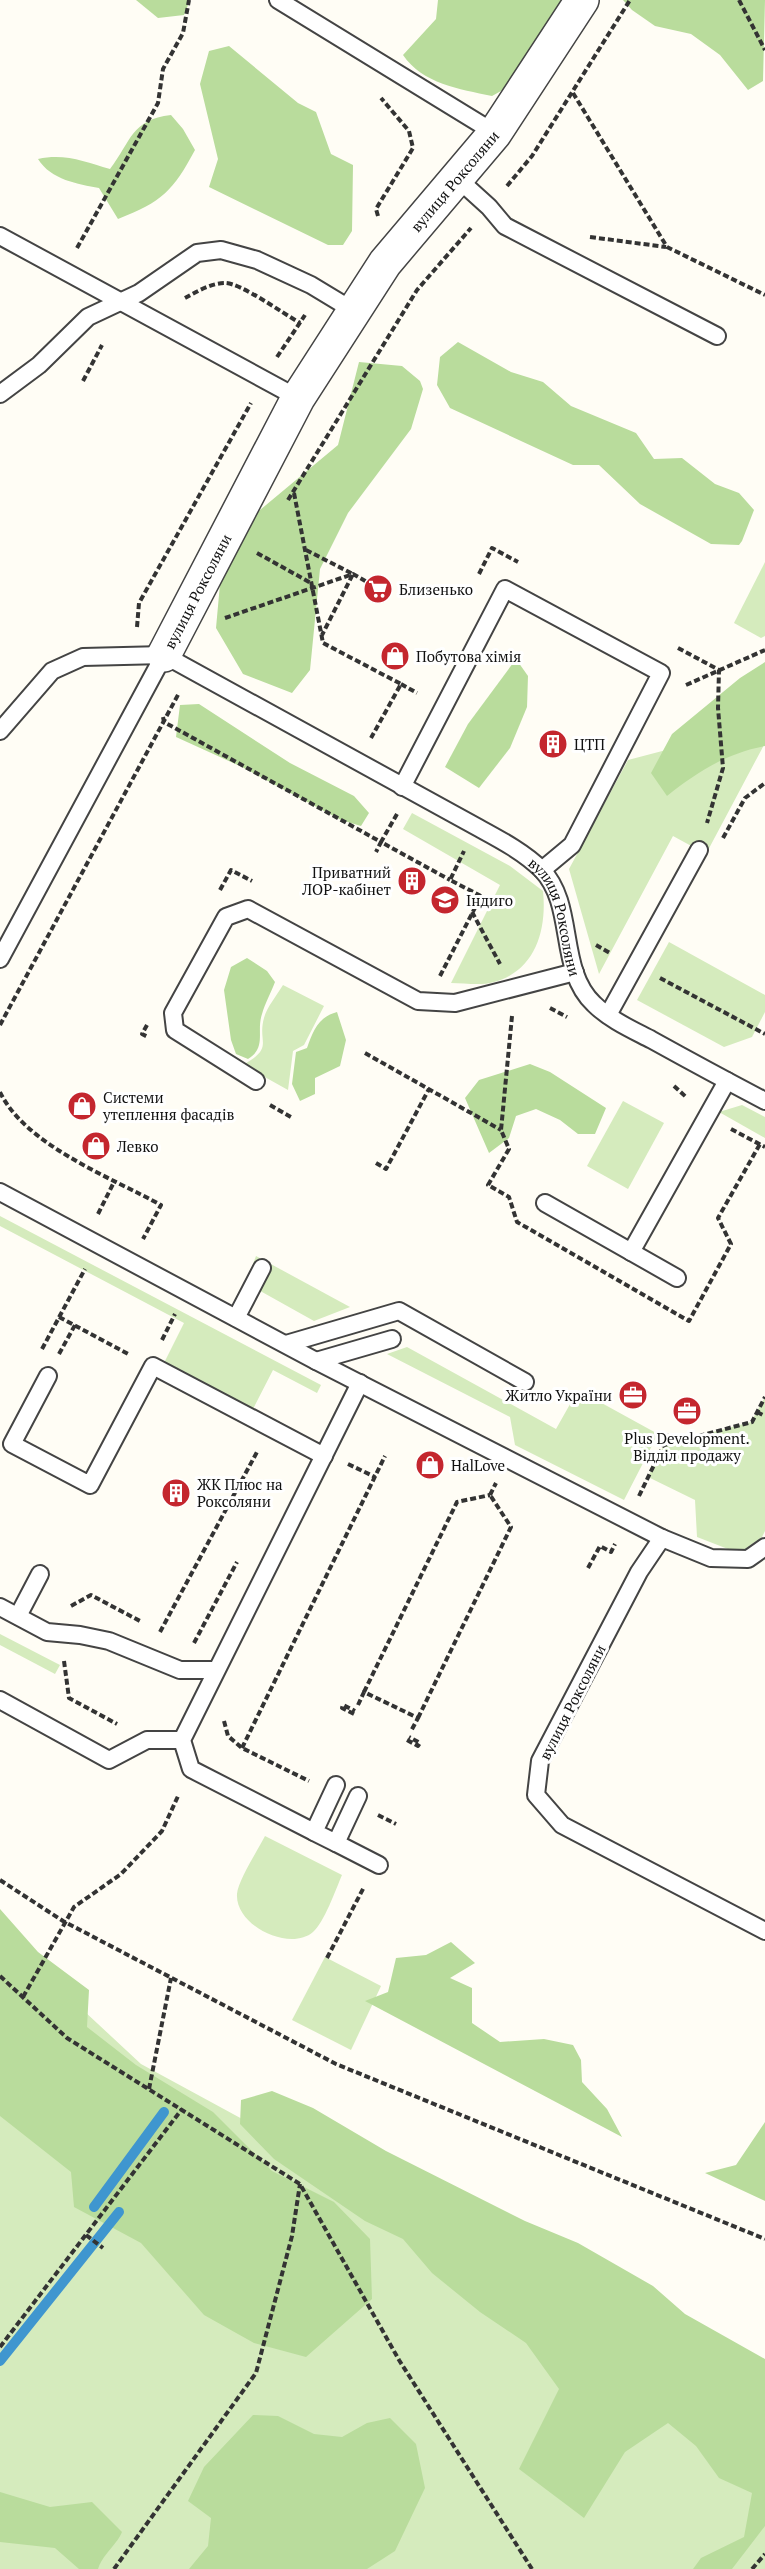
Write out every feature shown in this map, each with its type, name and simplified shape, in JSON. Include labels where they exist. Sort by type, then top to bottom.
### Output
[{"type":"street","name":"вулиця Роксоляни","points":[[164,655],[298,398],[385,263],[495,133],[582,0]]},
{"type":"lane","points":[[278,0],[495,133]]},
{"type":"lane","points":[[457,178],[489,207],[505,226],[717,336]]},
{"type":"lane","points":[[0,236],[298,398]]},
{"type":"lane","points":[[0,394],[39,365],[88,317],[139,293],[197,253],[221,250],[257,260],[311,285],[354,311]]},
{"type":"lane","points":[[406,789],[505,589],[661,674],[572,845],[542,870]]},
{"type":"lane","points":[[0,731],[52,671],[62,666],[84,657],[164,655],[0,959]]},
{"type":"lane","name":"вулиця Роксоляни","points":[[164,655],[477,827],[511,847],[542,870],[563,913],[575,972],[593,1004],[608,1015],[765,1101]]},
{"type":"lane","points":[[608,1015],[699,850]]},
{"type":"lane","points":[[256,1081],[175,1030],[173,1013],[226,917],[248,909],[418,1001],[455,1004],[575,972]]},
{"type":"lane","points":[[631,1252],[727,1081]]},
{"type":"lane","points":[[0,1192],[130,1263],[662,1538],[711,1558],[748,1559],[765,1547]]},
{"type":"lane","points":[[545,1203],[676,1278]]},
{"type":"lane","points":[[236,1318],[262,1268]]},
{"type":"lane","points":[[286,1344],[399,1311],[525,1382]]},
{"type":"lane","points":[[316,1360],[392,1339]]},
{"type":"lane","points":[[48,1376],[12,1444],[90,1485],[151,1365],[324,1456]]},
{"type":"lane","points":[[360,1383],[182,1740],[191,1769],[378,1864]]},
{"type":"lane","name":"вулиця Роксоляни","points":[[662,1538],[639,1572],[540,1761],[536,1795],[562,1825],[765,1931]]},
{"type":"lane","points":[[18,1616],[40,1574]]},
{"type":"lane","points":[[0,1607],[48,1632],[109,1641],[180,1670],[216,1670]]},
{"type":"lane","points":[[0,1700],[109,1760],[147,1740],[182,1740]]},
{"type":"lane","points":[[314,1832],[336,1785]]},
{"type":"lane","points":[[336,1843],[358,1796]]},
{"type":"path","points":[[66,272],[86,229],[158,103],[163,69],[183,33],[189,0]]},
{"type":"path","points":[[287,502],[417,290],[532,156],[630,0]]},
{"type":"path","points":[[739,0],[765,50]]},
{"type":"path","points":[[573,93],[667,247]]},
{"type":"path","points":[[380,96],[409,131],[413,148],[376,209],[385,263]]},
{"type":"path","points":[[581,236],[667,247],[765,295]]},
{"type":"path","points":[[279,353],[305,315]]},
{"type":"path","points":[[385,331],[386,343]]},
{"type":"path","points":[[293,492],[323,643],[401,684],[358,763]]},
{"type":"path","points":[[249,561],[261,542]]},
{"type":"path","points":[[305,549],[367,582]]},
{"type":"path","points":[[255,552],[312,586]]},
{"type":"path","points":[[216,621],[312,586],[353,574]]},
{"type":"path","points":[[322,635],[353,574]]},
{"type":"path","points":[[684,686],[765,650]]},
{"type":"path","points":[[0,1025],[180,691]]},
{"type":"path","points":[[164,722],[481,896],[427,1001]]},
{"type":"path","points":[[746,798],[765,783]]},
{"type":"path","points":[[376,852],[406,789]]},
{"type":"path","points":[[450,880],[477,827]]},
{"type":"path","points":[[214,900],[231,870],[262,886]]},
{"type":"path","points":[[472,912],[514,990],[501,1130],[509,1149],[488,1185],[509,1197],[517,1222],[689,1321],[731,1244],[718,1218],[760,1144]]},
{"type":"path","points":[[565,929],[765,1034]]},
{"type":"path","points":[[148,1024],[142,1034],[152,1040]]},
{"type":"path","points":[[365,1053],[501,1130]]},
{"type":"path","points":[[376,1164],[386,1168],[429,1089]]},
{"type":"path","points":[[0,1094],[36,1134],[161,1205],[130,1263]]},
{"type":"path","points":[[261,1100],[291,1117]]},
{"type":"path","points":[[707,1116],[765,1147]]},
{"type":"path","points":[[85,1238],[115,1180]]},
{"type":"path","points":[[87,1266],[59,1317],[151,1365],[178,1308]]},
{"type":"path","points":[[664,1445],[752,1422],[765,1397]]},
{"type":"path","points":[[757,1412],[765,1416]]},
{"type":"path","points":[[162,1633],[270,1428]]},
{"type":"path","points":[[242,1748],[385,1456]]},
{"type":"path","points":[[347,1463],[375,1477]]},
{"type":"path","points":[[358,1705],[457,1502],[490,1495],[497,1482]]},
{"type":"path","points":[[411,1731],[511,1527],[490,1495]]},
{"type":"path","points":[[588,1568],[600,1546],[611,1552],[617,1540]]},
{"type":"path","points":[[55,1656],[63,1660],[69,1698],[147,1740]]},
{"type":"path","points":[[364,1692],[418,1718]]},
{"type":"path","points":[[23,1997],[74,1907],[121,1874],[162,1831],[191,1769]]},
{"type":"path","points":[[327,1958],[378,1864]]},
{"type":"path","points":[[0,1880],[67,1923],[336,2064],[765,2239]]},
{"type":"path","points":[[0,1976],[67,2038],[300,2184],[399,2360],[532,2569]]},
{"type":"path","points":[[149,2089],[171,1978]]},
{"type":"path","points":[[0,2347],[182,2109]]},
{"type":"path","points":[[114,2569],[255,2373],[292,2236],[300,2184]]},
{"type":"path","points":[[86,2235],[103,2248]]},
{"type":"path","points":[[752,2569],[765,2554]]},
{"type":"green space","points":[[136,0],[190,0],[184,15],[158,18]]},
{"type":"green space","points":[[438,0],[568,0],[519,81],[492,96],[455,88],[431,79],[411,65],[403,55],[436,19]]},
{"type":"green space","points":[[623,0],[765,0],[763,81],[748,90],[720,55],[691,34],[655,26],[632,10]]},
{"type":"green space","points":[[229,46],[298,103],[316,112],[331,154],[353,165],[352,231],[343,245],[328,245],[209,187],[218,159],[200,84],[209,51]]},
{"type":"green space","points":[[171,115],[183,129],[195,150],[180,176],[165,194],[146,207],[118,219],[99,188],[74,183],[57,176],[43,166],[38,159],[66,158],[110,169],[128,140],[140,127],[148,121]]},
{"type":"green space","points":[[458,342],[511,372],[543,382],[571,406],[636,433],[654,459],[682,458],[715,484],[739,493],[754,510],[742,541],[739,545],[711,544],[640,504],[599,465],[573,465],[450,408],[437,385],[440,357]]},
{"type":"green space","points":[[359,362],[402,366],[420,381],[423,389],[411,429],[348,513],[320,569],[310,670],[292,693],[243,674],[216,628],[224,540],[338,445]]},
{"type":"green space","points":[[765,562],[765,636],[761,638],[734,623]]},
{"type":"green space","points":[[516,659],[528,676],[527,707],[510,748],[479,788],[445,767],[468,724]]},
{"type":"green space","points":[[765,662],[765,746],[738,753],[713,765],[667,796],[651,773],[672,734],[740,678]]},
{"type":"green space","points":[[199,704],[290,763],[354,796],[369,813],[361,826],[341,820],[242,767],[176,737],[180,705]]},
{"type":"green space","points":[[765,724],[765,743],[706,854],[673,836],[599,974],[569,869],[628,760]]},
{"type":"green space","points":[[412,813],[510,866],[543,891],[543,920],[536,947],[520,968],[508,976],[484,984],[451,983],[500,885],[403,829]]},
{"type":"green space","points":[[669,942],[765,995],[765,1012],[752,1037],[724,1047],[637,1000]]},
{"type":"green space","points":[[247,958],[267,971],[275,982],[260,1021],[259,1044],[254,1054],[248,1059],[236,1054],[231,1040],[224,990],[231,967]]},
{"type":"green space","points":[[283,985],[324,1006],[304,1045],[293,1051],[288,1090],[243,1065],[259,1054],[262,1049],[264,1018]]},
{"type":"green space","points":[[337,1012],[346,1040],[340,1066],[315,1078],[315,1094],[300,1101],[292,1084],[296,1052],[307,1048],[314,1030],[321,1021]]},
{"type":"green space","points":[[530,1064],[550,1072],[606,1108],[595,1134],[578,1134],[560,1120],[536,1109],[516,1116],[509,1138],[489,1153],[465,1098],[479,1080]]},
{"type":"green space","points":[[623,1101],[664,1123],[628,1189],[587,1166]]},
{"type":"green space","points":[[742,1105],[765,1117],[765,1138],[719,1112]]},
{"type":"green space","points":[[0,1216],[321,1385],[317,1393],[273,1370],[253,1409],[164,1363],[184,1323],[0,1226]]},
{"type":"green space","points":[[256,1256],[350,1307],[314,1321],[246,1283]]},
{"type":"green space","points":[[407,1347],[556,1429],[578,1390],[658,1434],[624,1500],[515,1445],[510,1417],[387,1354]]},
{"type":"green space","points":[[765,1397],[765,1531],[762,1537],[745,1549],[728,1549],[697,1537],[695,1500],[648,1477],[664,1445],[751,1422]]},
{"type":"green space","points":[[0,1634],[60,1665],[55,1674],[0,1645]]},
{"type":"green space","points":[[265,1836],[342,1875],[317,1928],[303,1937],[291,1939],[266,1932],[254,1925],[239,1906],[238,1888]]},
{"type":"green space","points":[[0,1909],[38,1952],[89,1990],[87,2027],[136,2065],[213,2112],[272,2171],[334,2202],[370,2239],[372,2299],[306,2357],[254,2343],[204,2315],[141,2243],[74,2207],[71,2172],[0,2116]]},
{"type":"green space","points":[[0,1937],[26,1957],[141,2064],[380,2194],[765,2390],[765,2569],[0,2569]]},
{"type":"green space","points":[[451,1942],[475,1963],[450,1978],[472,1988],[472,2023],[500,2042],[544,2039],[573,2045],[581,2060],[582,2082],[607,2109],[622,2137],[365,2001],[388,1992],[396,1958],[426,1955]]},
{"type":"green space","points":[[325,1957],[381,1986],[351,2050],[292,2020]]},
{"type":"green space","points":[[272,2091],[313,2108],[386,2151],[525,2221],[578,2243],[653,2286],[685,2314],[765,2359],[765,2526],[732,2569],[693,2569],[701,2558],[744,2537],[752,2493],[719,2478],[696,2446],[668,2423],[625,2452],[584,2518],[519,2469],[559,2389],[526,2343],[480,2312],[432,2273],[403,2239],[365,2221],[274,2159],[240,2124],[241,2100]]},
{"type":"green space","points":[[765,2122],[765,2201],[705,2173],[736,2165]]},
{"type":"green space","points":[[253,2415],[278,2416],[314,2434],[342,2437],[367,2423],[390,2418],[416,2444],[425,2488],[395,2551],[367,2569],[189,2569],[208,2546],[211,2518],[188,2501],[204,2467]]},
{"type":"green space","points":[[0,2492],[50,2507],[92,2502],[122,2532],[98,2569],[79,2569],[55,2548],[0,2542]]},
{"type":"waterway","points":[[94,2207],[164,2112]]},
{"type":"waterway","points":[[0,2361],[119,2212]]},
{"type":"place","name":"Близенько","points":[[378,589]]},
{"type":"place","name":"Побутова хімія","points":[[395,656]]},
{"type":"place","name":"ЦТП","points":[[553,744]]},
{"type":"place","name":"Приватний ЛОР-кабінет","points":[[412,881]]},
{"type":"place","name":"Індиго","points":[[445,900]]},
{"type":"place","name":"Системи утеплення фасадів","points":[[82,1106]]},
{"type":"place","name":"Левко","points":[[96,1146]]},
{"type":"place","name":"Житло України","points":[[633,1395]]},
{"type":"place","name":"Plus Development. Відділ продажу","points":[[687,1411]]},
{"type":"place","name":"HalLove","points":[[430,1465]]},
{"type":"place","name":"ЖК Плюс на Роксоляни","points":[[176,1493]]}]
